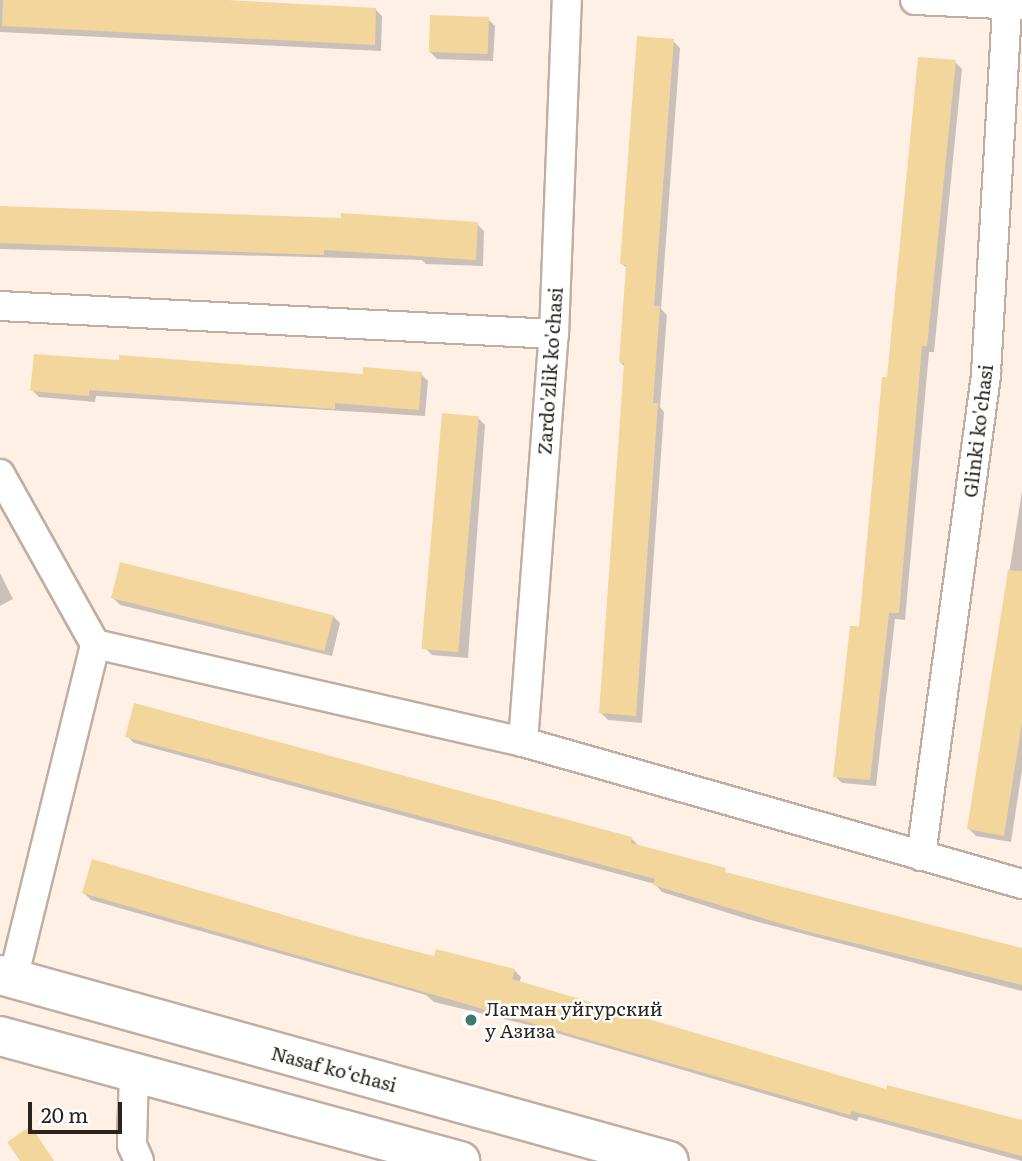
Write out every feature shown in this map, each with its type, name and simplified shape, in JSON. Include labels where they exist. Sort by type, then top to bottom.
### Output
[{"type":"main road","name":"Nasaf ko‘chasi","points":[[6,977],[670,1161]]},
{"type":"main road","points":[[0,1036],[460,1161]]},
{"type":"street","name":"Zardo'zlik ko'chasi","points":[[523,742],[554,334],[567,0]]},
{"type":"street","points":[[915,0],[1015,5]]},
{"type":"street","name":"Glinki ko'chasi","points":[[921,856],[986,373],[1015,5]]},
{"type":"street","points":[[0,306],[554,334]]},
{"type":"street","points":[[0,474],[95,644],[6,977]]},
{"type":"street","points":[[95,644],[523,742],[1022,884]]},
{"type":"street","points":[[134,1072],[132,1145],[139,1161]]},
{"type":"building","points":[[3,0],[227,0],[376,8],[375,45],[2,26]]},
{"type":"building","points":[[430,15],[489,17],[488,54],[429,52]]},
{"type":"building","points":[[637,36],[674,39],[654,306],[660,306],[653,403],[658,403],[636,716],[599,713],[624,363],[619,362],[626,265],[620,264]]},
{"type":"building","points":[[918,57],[956,60],[927,346],[922,346],[899,613],[889,613],[870,780],[833,777],[850,626],[859,626],[882,377],[887,377]]},
{"type":"building","points":[[0,206],[341,218],[341,213],[478,222],[476,260],[324,250],[324,255],[0,243]]},
{"type":"building","points":[[34,354],[119,360],[119,355],[363,374],[363,367],[422,372],[419,410],[335,403],[335,409],[89,390],[89,396],[30,391]]},
{"type":"building","points":[[442,413],[479,416],[458,652],[421,649]]},
{"type":"building","points":[[120,562],[333,615],[325,651],[111,598]]},
{"type":"building","points":[[1008,570],[1022,571],[1022,722],[1004,836],[967,829]]},
{"type":"building","points":[[134,703],[632,837],[631,843],[726,868],[725,872],[1022,948],[1022,985],[802,930],[653,885],[655,879],[125,737]]},
{"type":"building","points":[[92,859],[356,936],[434,956],[436,949],[515,969],[512,979],[886,1089],[887,1085],[1022,1120],[1022,1156],[852,1111],[850,1115],[82,893]]},
{"type":"building","points":[[31,1126],[54,1161],[20,1161],[7,1142]]},
{"type":"place","name":"Лагман уйгурский у Азиза","points":[[471,1020]]}]
